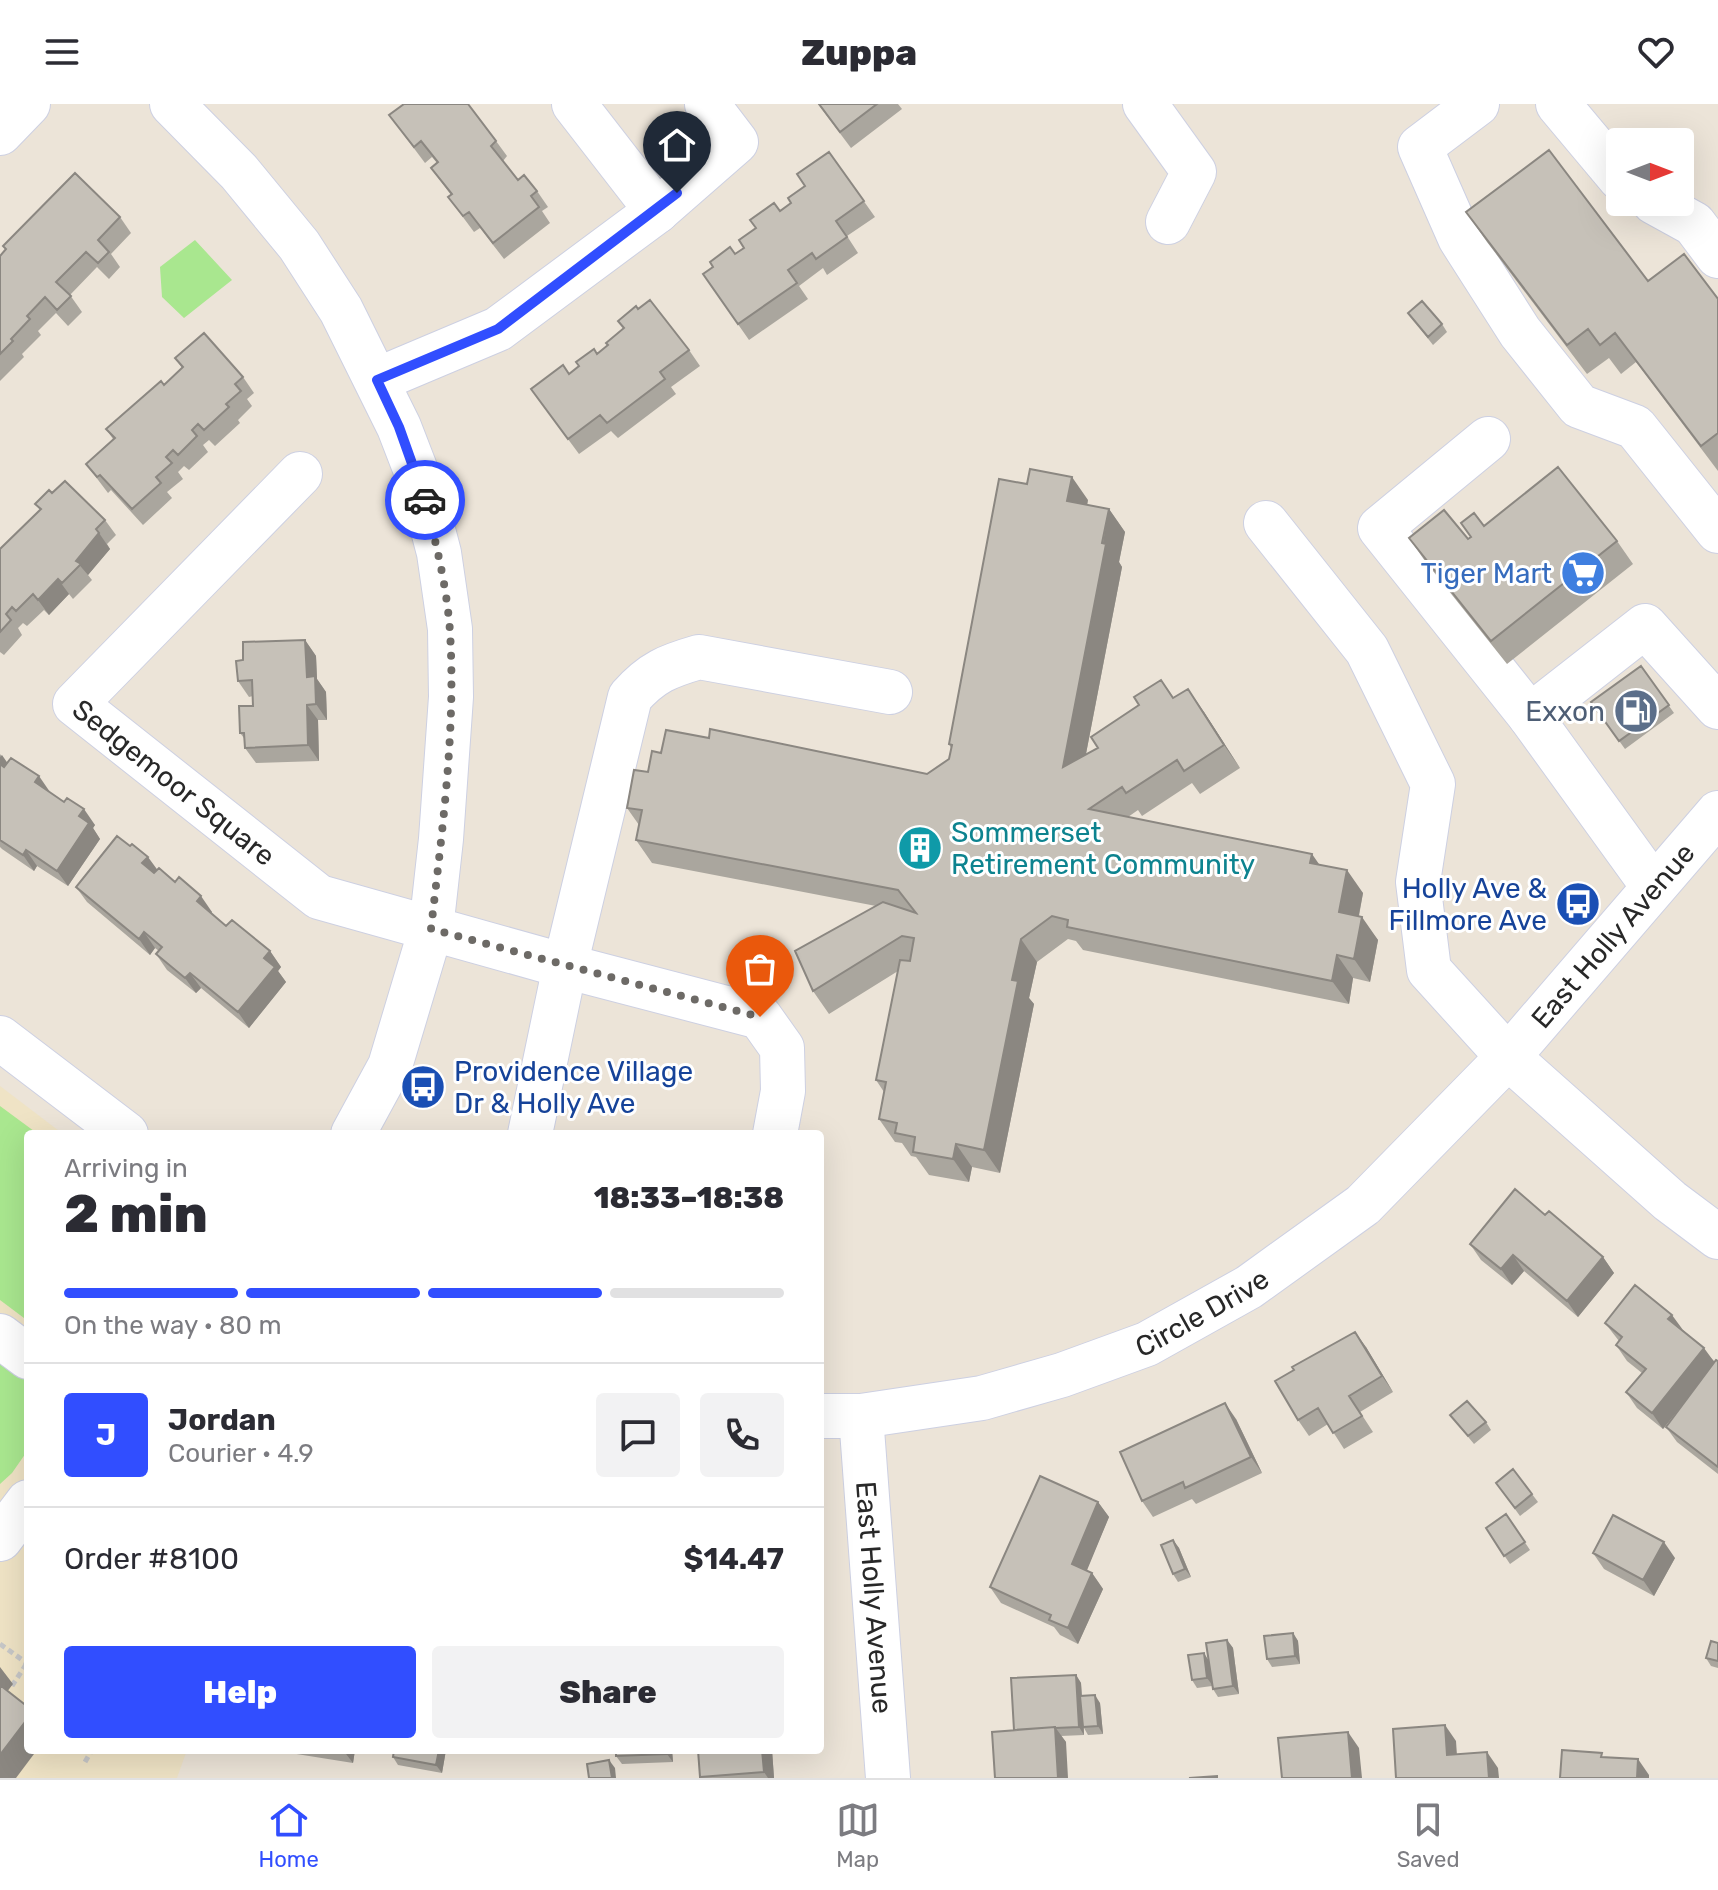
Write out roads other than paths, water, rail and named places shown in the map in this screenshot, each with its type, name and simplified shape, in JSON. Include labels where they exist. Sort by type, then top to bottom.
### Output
[{"type":"street","points":[[0,133],[28,104]]},
{"type":"street","points":[[172,104],[239,172],[299,245],[341,310],[399,427],[421,484],[439,553],[450,629],[450,712],[431,929],[390,1066],[355,1130]]},
{"type":"street","points":[[574,104],[657,211]]},
{"type":"street","points":[[377,380],[498,329],[657,211],[736,142],[707,104]]},
{"type":"street","points":[[1145,104],[1194,172],[1168,222]]},
{"type":"street","points":[[1477,104],[1420,147],[1460,238],[1520,332],[1579,406],[1635,427],[1718,531]]},
{"type":"street","points":[[1558,104],[1606,161]]},
{"type":"street","points":[[1679,216],[1694,224],[1718,256]]},
{"type":"street","points":[[1488,439],[1380,528],[1530,716],[1653,886]]},
{"type":"street","name":"Sedgemoor Square","points":[[300,474],[75,704],[319,897],[431,929]]},
{"type":"street","points":[[1266,523],[1367,650],[1433,784],[1418,882],[1429,970],[1508,1057],[1670,1201],[1718,1237]]},
{"type":"street","points":[[1530,716],[1645,626],[1718,707]]},
{"type":"street","points":[[531,1130],[565,966],[630,697],[646,678],[670,665],[699,657],[890,692]]},
{"type":"street","name":"East Holly Avenue","points":[[1508,1057],[1653,886],[1710,836]]},
{"type":"street","points":[[431,929],[760,1017],[782,1048],[783,1091],[776,1130]]},
{"type":"street","points":[[0,1038],[121,1130]]},
{"type":"street","name":"Circle Drive","points":[[840,1416],[982,1398],[1062,1375],[1147,1344],[1249,1287],[1363,1205],[1508,1057]]},
{"type":"street","points":[[0,1336],[24,1354]]},
{"type":"street","name":"East Holly Avenue","points":[[840,1416],[888,1778]]},
{"type":"street","points":[[0,1539],[24,1507]]},
{"type":"place","name":"Tiger Mart","points":[[1583,573]]},
{"type":"place","name":"Exxon","points":[[1636,711]]},
{"type":"place","name":"Sommerset Retirement Community","points":[[920,848]]},
{"type":"place","name":"Holly Ave & Fillmore Ave","points":[[1578,904]]},
{"type":"place","name":"Providence Village Dr & Holly Ave","points":[[423,1087]]}]
